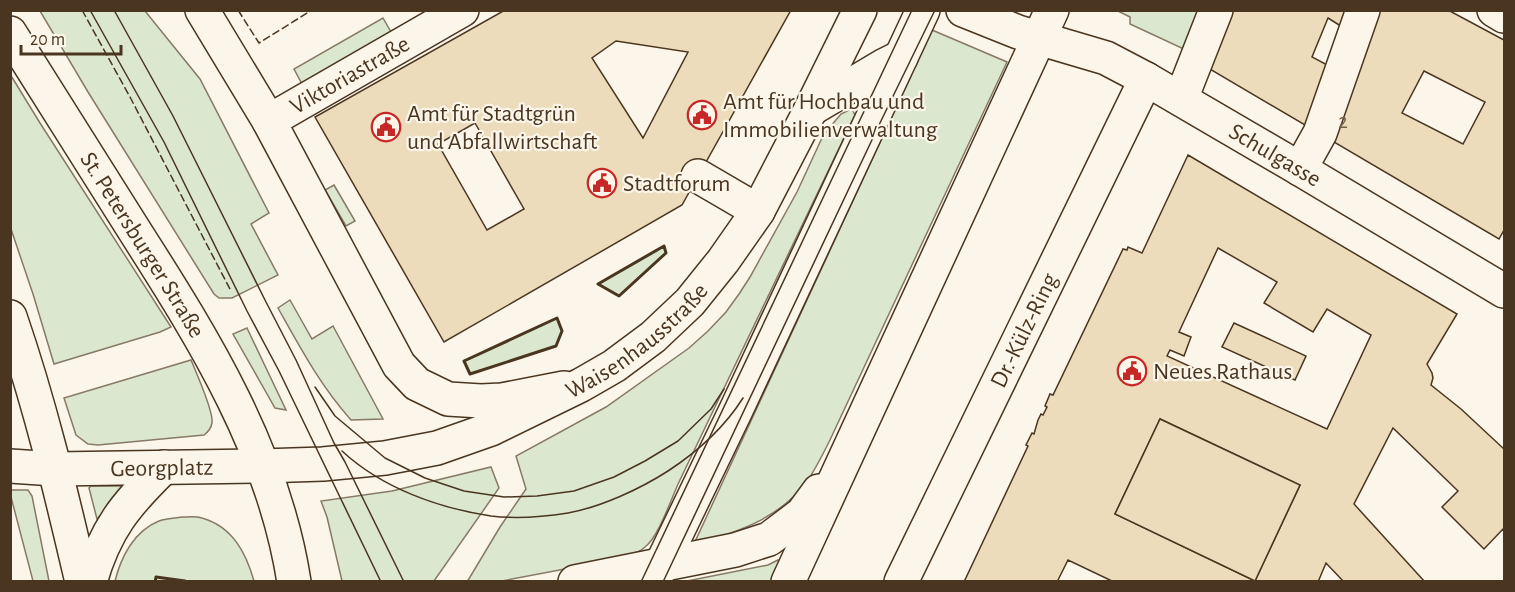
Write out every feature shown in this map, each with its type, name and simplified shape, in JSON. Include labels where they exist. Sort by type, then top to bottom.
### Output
[{"type":"main road","points":[[202,10],[269,121],[399,365],[417,384],[448,399],[481,401],[502,400],[581,385]]},
{"type":"main road","name":"Viktoriastraße","points":[[269,121],[462,10]]},
{"type":"main road","name":"Waisenhausstraße","points":[[262,466],[385,458],[437,448],[497,427],[581,385],[614,366],[653,337],[690,302],[723,261],[758,211],[860,10]]},
{"type":"main road","points":[[657,573],[923,10]]},
{"type":"main road","points":[[963,10],[1018,32],[1045,24]]},
{"type":"main road","points":[[1181,99],[1216,10]]},
{"type":"main road","points":[[1300,169],[1320,133],[1363,10]]},
{"type":"main road","points":[[1494,10],[1504,16]]},
{"type":"main road","points":[[788,582],[1045,24]]},
{"type":"main road","name":"Schulgasse","points":[[1045,24],[1181,99],[1504,291]]},
{"type":"main road","name":"St. Petersburger Straße","points":[[10,33],[191,320],[230,393],[262,466]]},
{"type":"main road","points":[[811,109],[901,57]]},
{"type":"main road","name":"Dr.-Külz-Ring","points":[[901,582],[1146,79]]},
{"type":"main road","points":[[699,176],[758,211]]},
{"type":"main road","points":[[10,317],[29,372],[56,469],[82,582]]},
{"type":"main road","points":[[575,582],[657,573],[769,539],[802,513],[846,454]]},
{"type":"main road","name":"Georgplatz","points":[[10,466],[56,469],[262,466]]},
{"type":"main road","points":[[262,466],[277,507],[290,555],[294,582]]},
{"type":"main road","points":[[90,582],[105,538],[121,512],[164,467]]},
{"type":"green space","points":[[40,11],[145,11],[200,79],[269,213],[251,224],[278,275],[232,298],[219,298],[214,294]]},
{"type":"green space","points":[[1118,11],[1204,11],[1188,51],[1130,24],[1130,17]]},
{"type":"green space","points":[[383,18],[391,32],[302,84],[294,69]]},
{"type":"green space","points":[[932,30],[1007,62],[829,442],[806,483],[795,496],[769,516],[740,530],[693,546]]},
{"type":"green space","points":[[10,74],[171,327],[54,364],[11,229]]},
{"type":"green space","points":[[852,109],[855,115],[660,526],[650,542],[635,554],[623,558],[502,581],[467,582],[526,489],[516,456],[606,407],[689,348],[708,331],[726,312],[750,277],[797,192],[821,140],[841,114]]},
{"type":"green space","points":[[334,185],[355,221],[346,226],[325,190]]},
{"type":"green space","points":[[664,246],[666,253],[619,296],[598,284]]},
{"type":"green space","points":[[290,300],[312,339],[333,326],[383,419],[351,420],[340,407],[312,366],[278,308]]},
{"type":"green space","points":[[557,318],[562,331],[556,346],[470,374],[464,361]]},
{"type":"green space","points":[[247,328],[286,410],[275,408],[233,334]]},
{"type":"green space","points":[[191,360],[212,418],[211,427],[204,435],[98,445],[88,444],[76,435],[64,398]]},
{"type":"green space","points":[[491,467],[499,488],[434,581],[342,581],[321,501],[392,491]]},
{"type":"green space","points":[[91,486],[127,486],[97,519],[89,488]]},
{"type":"green space","points":[[10,490],[28,490],[32,496],[49,581],[33,581]]},
{"type":"green space","points":[[183,517],[202,518],[213,522],[230,535],[242,551],[254,581],[115,581],[125,554],[142,531],[162,520]]},
{"type":"green space","points":[[778,560],[782,563],[776,581],[682,582],[768,565]]},
{"type":"building","name":"Stadtforum","points":[[505,10],[791,10],[682,205],[444,342],[315,117]],"holes":[[[616,41],[688,52],[643,138],[592,58]],[[475,123],[524,209],[487,230],[438,144]]]},
{"type":"building","points":[[1230,10],[1448,10],[1504,40],[1504,230],[1499,239],[1208,68]],"holes":[[[1328,18],[1360,38],[1342,73],[1312,57]],[[1424,71],[1485,102],[1463,144],[1402,113]]]},
{"type":"building","name":"Neues Rathaus","points":[[1188,155],[1457,314],[1427,364],[1433,378],[1431,385],[1504,449],[1504,530],[1484,549],[1442,507],[1458,491],[1393,428],[1354,504],[1425,582],[1344,582],[1326,563],[1318,582],[1114,582],[1068,560],[1057,582],[964,582],[1028,446],[1026,445],[1032,433],[1034,434],[1041,414],[1043,415],[1047,407],[1045,406],[1050,394],[1053,395],[1123,249],[1127,250],[1128,247],[1142,253]],"holes":[[[1218,248],[1277,282],[1264,303],[1313,332],[1327,309],[1371,335],[1327,429],[1167,356],[1170,350],[1184,356],[1191,337],[1179,332]],[[1160,419],[1300,485],[1255,581],[1115,514]]]},
{"type":"building","points":[[1234,323],[1306,356],[1295,380],[1222,347]]},
{"type":"building","points":[[1160,419],[1300,485],[1255,581],[1115,514]]},
{"type":"tram line","points":[[90,10],[164,142],[279,371],[381,582]]},
{"type":"tram line","points":[[114,10],[173,116],[296,360],[334,443],[404,582]]},
{"type":"tram line","points":[[641,582],[912,10]]},
{"type":"tram line","points":[[663,582],[935,10]]},
{"type":"tram line","points":[[315,387],[335,416],[385,458],[425,478],[464,491],[504,497],[537,496],[574,491],[614,477],[678,441],[711,409],[724,389]]},
{"type":"tram line","points":[[342,451],[375,476],[393,486],[451,508],[500,517],[559,514],[607,502],[633,491],[668,471],[709,439],[743,398]]},
{"type":"fence","points":[[82,10],[231,291]]},
{"type":"fence","points":[[238,10],[259,43],[312,10]]},
{"type":"wall","points":[[664,246],[666,253],[619,296],[598,284],[664,246]]},
{"type":"wall","points":[[557,318],[562,331],[556,346],[470,374],[464,361],[557,318]]},
{"type":"wall","points":[[155,582],[156,577],[185,581]]},
{"type":"place","name":"Amt für Hochbau und Immobilienverwaltung","points":[[702,115]]},
{"type":"place","name":"Amt für Stadtgrün und Abfallwirtschaft","points":[[386,127]]},
{"type":"place","name":"Stadtforum","points":[[602,183]]},
{"type":"place","name":"Neues Rathaus","points":[[1132,371]]}]
